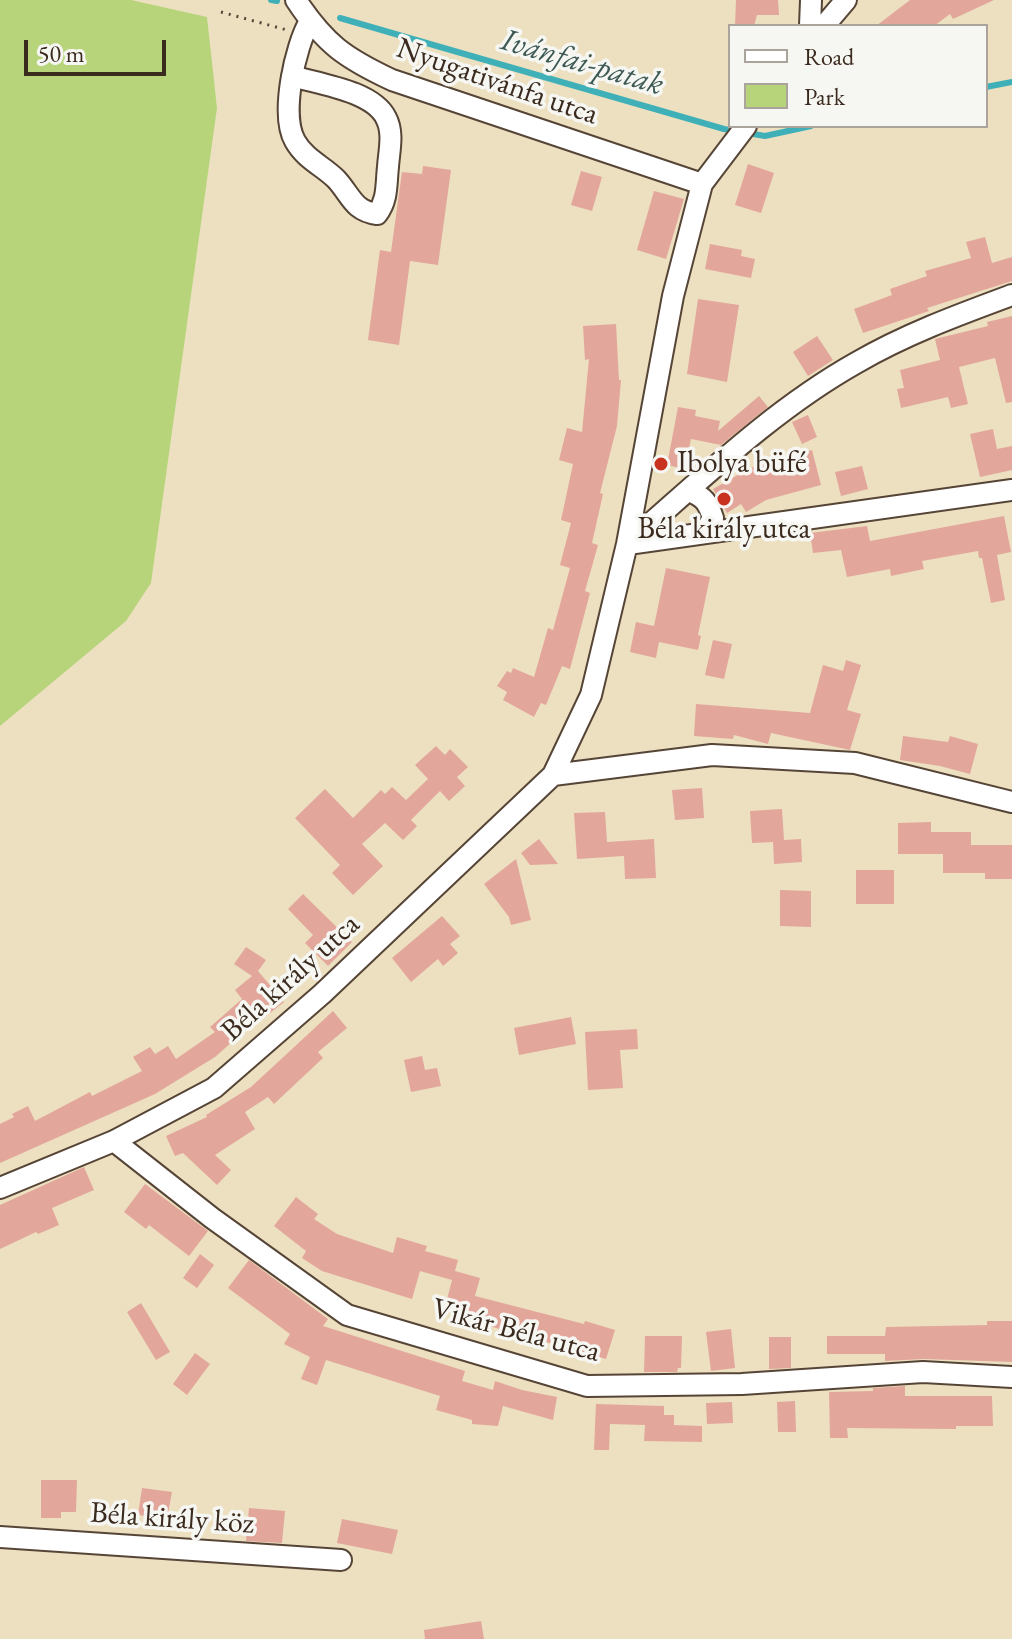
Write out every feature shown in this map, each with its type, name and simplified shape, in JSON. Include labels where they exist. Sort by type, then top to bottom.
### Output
[{"type":"street","name":"Nyugativánfa utca","points":[[296,0],[306,28],[356,63],[392,80],[702,184]]},
{"type":"street","points":[[810,24],[811,0]]},
{"type":"street","points":[[826,24],[846,0]]},
{"type":"street","points":[[292,76],[356,94],[374,103],[386,118],[391,135],[385,204],[377,214],[365,212],[354,203],[336,179],[304,154],[293,139],[288,121],[292,76],[306,28]]},
{"type":"street","points":[[702,184],[744,128]]},
{"type":"street","name":"Béla király utca","points":[[0,1188],[114,1141],[214,1088],[322,994],[553,775],[591,695],[627,544],[673,296],[702,184]]},
{"type":"street","points":[[627,544],[768,422],[855,363],[928,326],[1012,295]]},
{"type":"street","points":[[627,544],[1012,490]]},
{"type":"street","points":[[689,491],[702,496],[709,504],[713,518],[705,532]]},
{"type":"street","points":[[553,775],[712,755],[855,763],[1012,802]]},
{"type":"street","name":"Vikár Béla utca","points":[[114,1141],[212,1218],[347,1315],[587,1386],[742,1384],[923,1372],[1012,1377]]},
{"type":"street","name":"Béla király köz","points":[[0,1537],[341,1560]]},
{"type":"path","points":[[221,12],[306,28]]},
{"type":"green space","points":[[0,0],[131,0],[207,17],[217,108],[151,583],[126,621],[0,726]]},
{"type":"building","points":[[736,0],[778,0],[779,15],[757,15],[755,24],[735,24]]},
{"type":"building","points":[[910,0],[994,0],[953,19],[950,14],[937,24],[879,24]]},
{"type":"building","points":[[748,164],[774,173],[761,213],[735,205]]},
{"type":"building","points":[[423,166],[451,170],[438,265],[410,261],[399,345],[368,340],[380,250],[391,252],[402,172],[422,174]]},
{"type":"building","points":[[581,171],[602,177],[592,211],[571,205]]},
{"type":"building","points":[[654,191],[684,199],[666,259],[637,250]]},
{"type":"building","points":[[985,237],[992,263],[1012,257],[1012,281],[927,308],[929,311],[863,333],[854,309],[892,295],[890,289],[927,276],[925,271],[971,258],[966,242]]},
{"type":"building","points":[[710,244],[742,250],[741,256],[755,259],[751,278],[705,269]]},
{"type":"building","points":[[698,299],[739,305],[727,382],[687,374]]},
{"type":"building","points":[[1012,316],[1012,402],[1006,403],[995,358],[959,367],[968,404],[951,408],[948,397],[901,408],[897,389],[904,388],[900,370],[940,360],[935,339],[988,326],[987,322]]},
{"type":"building","points":[[616,324],[621,380],[617,426],[600,493],[603,494],[592,543],[598,545],[585,591],[590,593],[570,669],[562,666],[546,705],[541,703],[534,717],[503,700],[507,692],[497,686],[507,671],[511,673],[513,668],[534,677],[548,628],[553,630],[570,568],[560,565],[571,523],[561,520],[573,464],[559,460],[567,428],[582,432],[589,359],[585,360],[583,326]]},
{"type":"building","points":[[817,336],[833,360],[808,376],[793,352]]},
{"type":"building","points":[[759,396],[768,407],[721,445],[691,439],[685,469],[667,465],[678,407],[696,410],[695,416],[720,421],[718,431]]},
{"type":"building","points":[[808,415],[817,437],[802,444],[792,422]]},
{"type":"building","points":[[993,429],[997,449],[1012,446],[1012,470],[980,477],[970,434]]},
{"type":"building","points":[[812,450],[821,485],[766,500],[746,512],[741,504],[727,513],[713,489],[750,468]]},
{"type":"building","points":[[862,466],[868,489],[841,496],[835,472]]},
{"type":"building","points":[[1004,516],[1011,552],[997,555],[1005,600],[991,603],[978,551],[922,561],[924,569],[891,576],[890,569],[847,577],[841,550],[813,553],[810,533],[867,526],[870,541]]},
{"type":"building","points":[[666,568],[710,577],[698,635],[701,636],[698,650],[659,642],[656,658],[630,652],[636,622],[654,626]]},
{"type":"building","points":[[713,640],[732,644],[724,679],[705,675]]},
{"type":"building","points":[[846,660],[861,665],[847,710],[861,714],[850,750],[771,733],[768,744],[734,735],[733,739],[694,736],[696,704],[810,713],[823,665],[843,671]]},
{"type":"building","points":[[903,736],[948,742],[950,736],[978,744],[970,774],[900,760]]},
{"type":"building","points":[[436,746],[445,755],[450,749],[468,767],[457,777],[465,786],[449,801],[440,791],[411,820],[417,826],[403,840],[385,823],[362,844],[383,866],[353,895],[332,873],[340,865],[295,818],[325,789],[353,818],[381,790],[385,794],[392,787],[406,800],[428,779],[415,765]]},
{"type":"building","points":[[702,788],[704,818],[675,820],[672,790]]},
{"type":"building","points":[[782,809],[784,840],[801,839],[802,862],[774,864],[773,842],[752,843],[750,811]]},
{"type":"building","points":[[605,812],[607,842],[654,839],[656,878],[625,879],[624,856],[577,859],[574,813]]},
{"type":"building","points":[[931,822],[931,832],[971,832],[971,845],[1012,845],[1012,879],[985,879],[985,873],[943,873],[943,854],[898,854],[898,823]]},
{"type":"building","points":[[539,839],[558,864],[530,865],[521,853]]},
{"type":"building","points":[[516,859],[531,920],[511,925],[509,917],[484,884]]},
{"type":"building","points":[[856,870],[894,870],[894,904],[856,904]]},
{"type":"building","points":[[780,890],[811,891],[811,927],[780,926]]},
{"type":"building","points":[[303,894],[352,942],[328,966],[305,943],[313,935],[288,909]]},
{"type":"building","points":[[442,916],[460,936],[450,944],[458,953],[443,966],[438,959],[411,982],[392,958]]},
{"type":"building","points":[[246,947],[266,960],[258,971],[284,1002],[260,1021],[258,1019],[215,1057],[155,1094],[0,1163],[0,1124],[14,1117],[12,1114],[28,1106],[35,1121],[90,1092],[92,1096],[142,1071],[133,1057],[150,1047],[155,1054],[168,1046],[176,1059],[215,1032],[210,1027],[242,999],[235,990],[252,976],[234,964]]},
{"type":"building","points":[[333,1011],[347,1028],[318,1052],[323,1058],[274,1104],[268,1097],[245,1112],[255,1129],[215,1155],[231,1170],[217,1185],[183,1153],[175,1156],[166,1136],[207,1117],[251,1087]]},
{"type":"building","points":[[571,1017],[576,1044],[519,1055],[514,1028]]},
{"type":"building","points":[[637,1029],[638,1049],[620,1050],[623,1088],[588,1090],[585,1032]]},
{"type":"building","points":[[422,1056],[425,1070],[437,1068],[441,1086],[411,1092],[404,1060]]},
{"type":"building","points":[[84,1167],[94,1190],[52,1208],[59,1225],[0,1249],[0,1205]]},
{"type":"building","points":[[145,1184],[208,1231],[189,1256],[149,1225],[146,1229],[124,1212]]},
{"type":"building","points":[[296,1197],[318,1214],[314,1219],[337,1234],[393,1253],[397,1237],[427,1246],[425,1251],[458,1260],[455,1271],[480,1278],[475,1296],[615,1330],[606,1359],[444,1311],[452,1280],[420,1271],[412,1299],[322,1271],[302,1258],[306,1251],[274,1226]]},
{"type":"building","points":[[200,1254],[214,1265],[197,1288],[183,1278]]},
{"type":"building","points":[[249,1260],[328,1319],[323,1326],[465,1371],[462,1381],[493,1390],[495,1381],[557,1397],[553,1420],[503,1406],[498,1426],[472,1424],[472,1420],[436,1410],[440,1396],[326,1360],[317,1385],[301,1379],[310,1357],[284,1344],[290,1334],[228,1288]]},
{"type":"building","points":[[141,1303],[170,1352],[156,1360],[127,1312]]},
{"type":"building","points":[[987,1321],[1012,1321],[1012,1362],[885,1361],[885,1354],[827,1354],[827,1336],[885,1336],[886,1327],[987,1325]]},
{"type":"building","points":[[731,1329],[735,1368],[711,1371],[706,1332]]},
{"type":"building","points":[[645,1336],[682,1336],[681,1368],[677,1372],[644,1372]]},
{"type":"building","points":[[769,1337],[791,1337],[791,1368],[769,1369]]},
{"type":"building","points":[[195,1353],[210,1364],[187,1395],[173,1384]]},
{"type":"building","points":[[905,1386],[905,1396],[992,1396],[993,1426],[956,1426],[956,1429],[847,1428],[848,1438],[830,1438],[829,1392],[873,1391],[873,1388]]},
{"type":"building","points":[[795,1401],[796,1432],[778,1432],[777,1402]]},
{"type":"building","points":[[732,1402],[733,1423],[707,1424],[706,1403]]},
{"type":"building","points":[[596,1404],[664,1406],[664,1415],[674,1415],[674,1425],[702,1426],[702,1442],[644,1441],[645,1425],[610,1424],[609,1450],[594,1450]]},
{"type":"building","points":[[41,1480],[77,1480],[76,1512],[61,1512],[61,1518],[41,1518]]},
{"type":"building","points":[[142,1488],[172,1492],[167,1519],[138,1515]]},
{"type":"building","points":[[249,1508],[285,1511],[282,1543],[246,1541]]},
{"type":"building","points":[[342,1519],[398,1530],[392,1554],[337,1543]]},
{"type":"building","points":[[481,1621],[484,1639],[425,1639],[424,1630]]},
{"type":"waterway","name":"Ivánfai-patak","points":[[271,0],[277,1]]},
{"type":"waterway","name":"Ivánfai-patak","points":[[340,18],[724,129],[765,136],[802,128]]},
{"type":"waterway","name":"Ivánfai-patak","points":[[988,87],[1012,82]]},
{"type":"place","name":"Ibolya büfé","points":[[661,464]]},
{"type":"place","name":"Béla király utca","points":[[724,499]]}]
